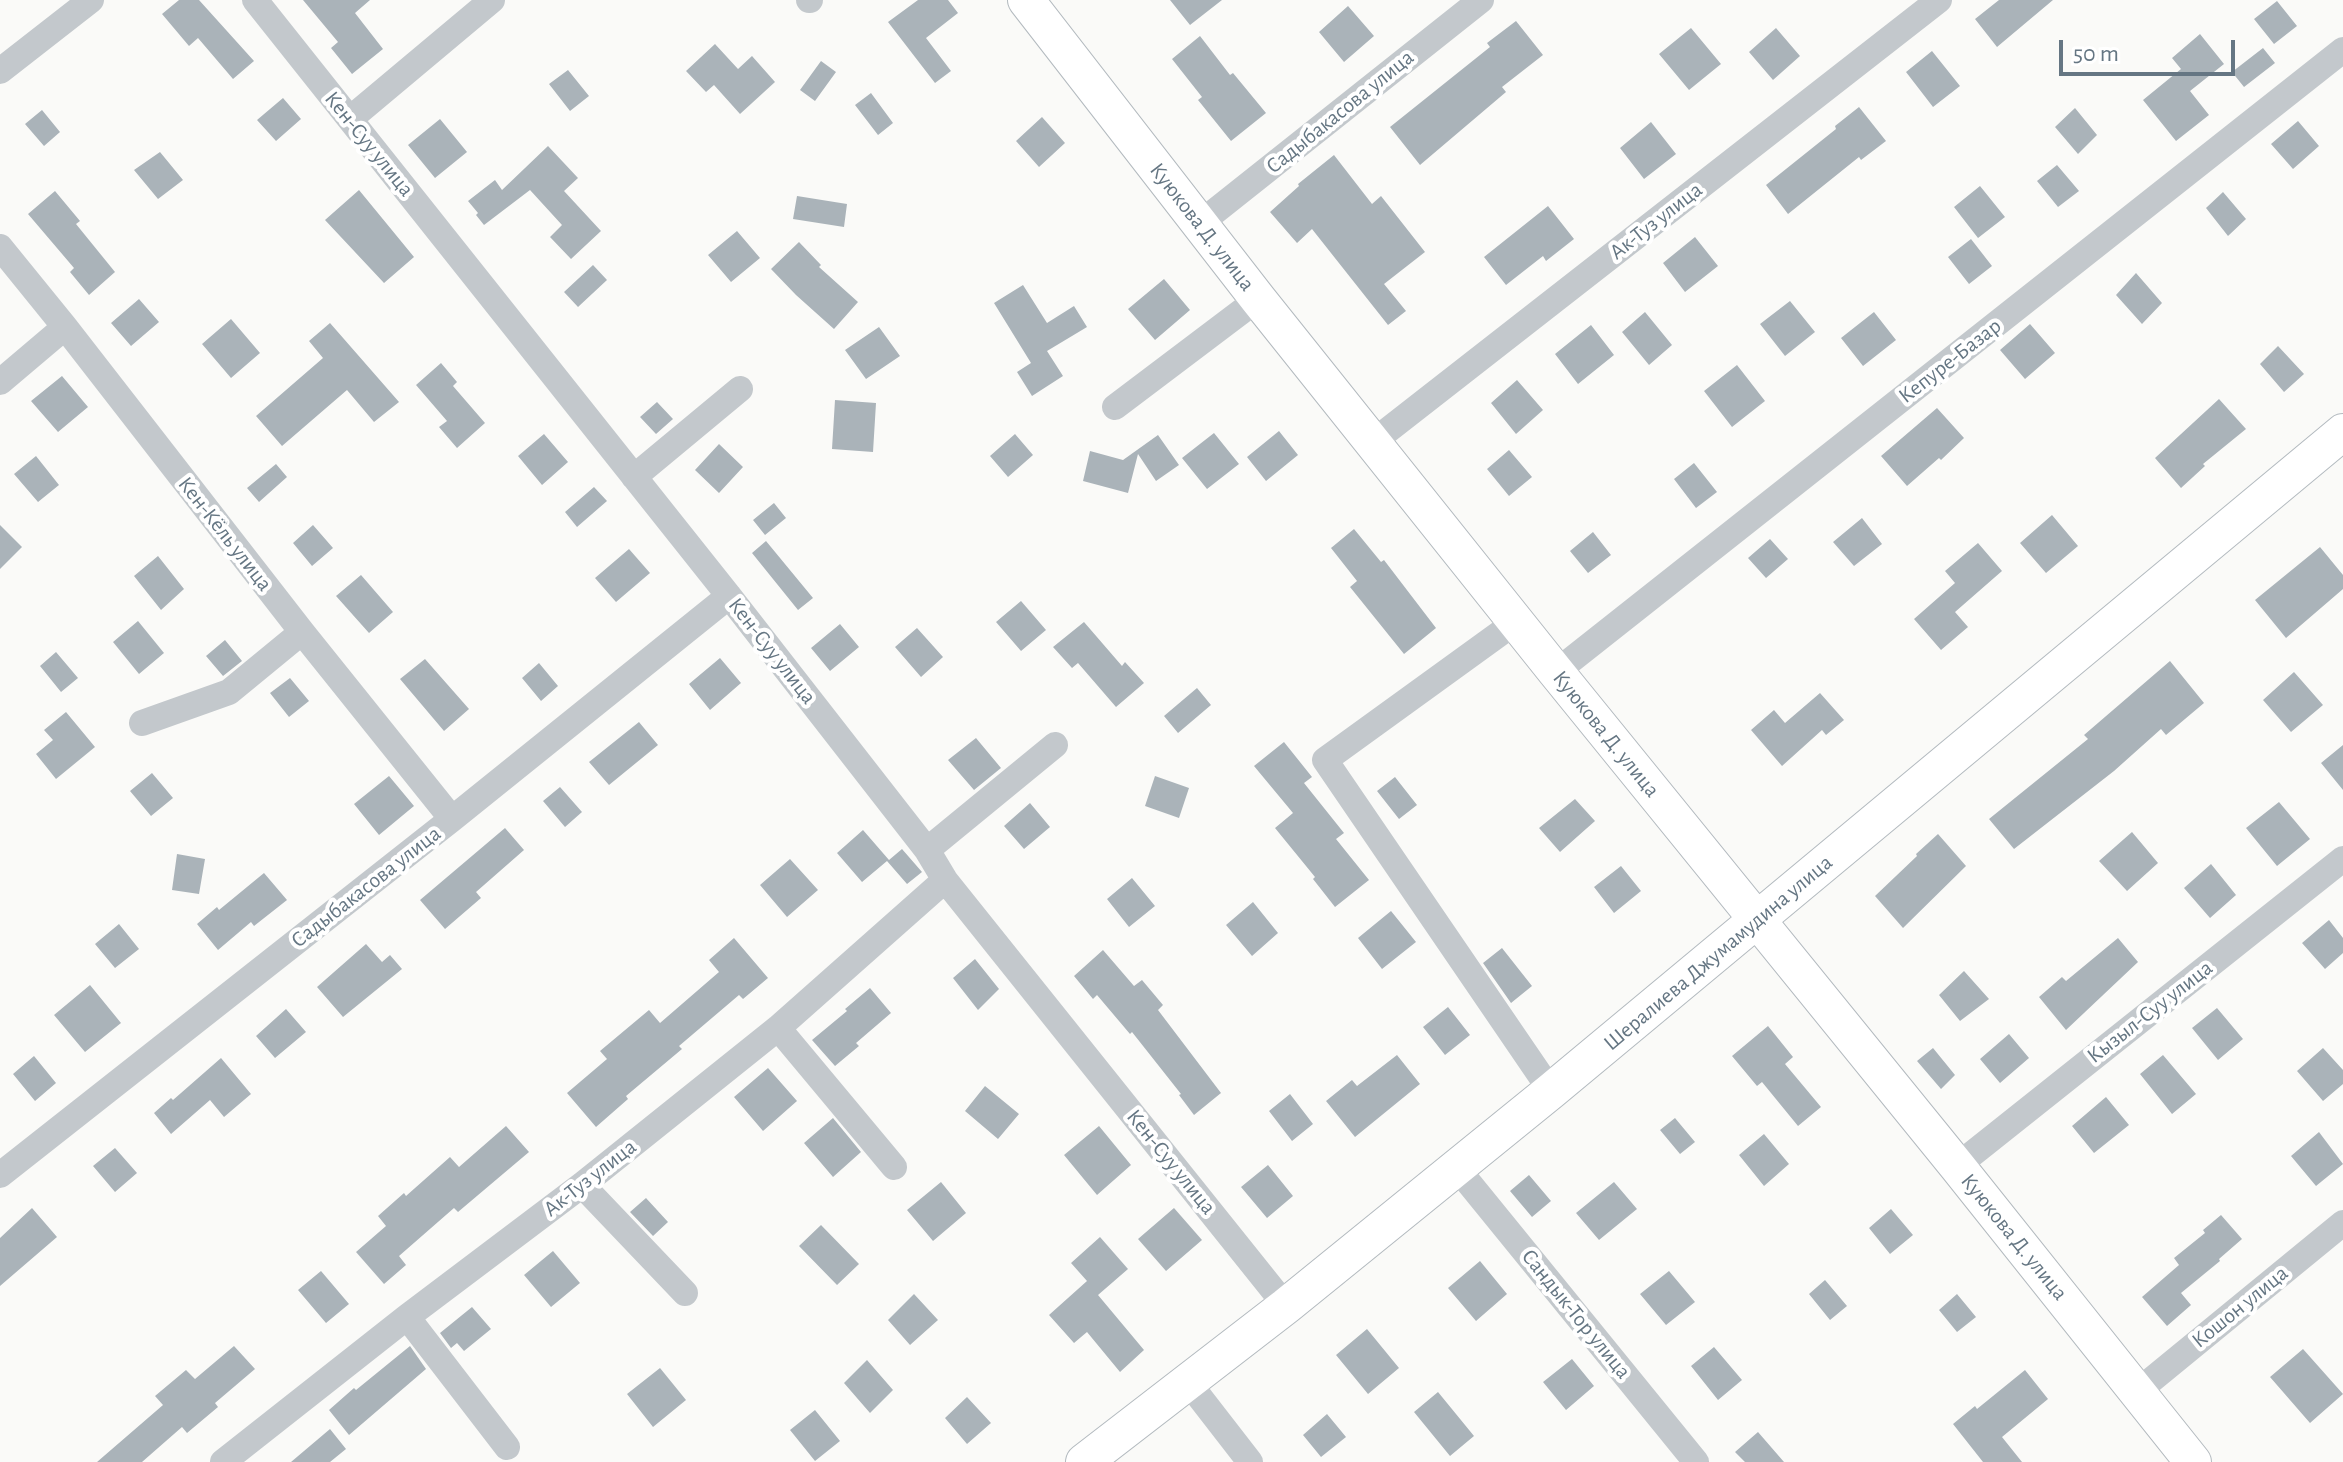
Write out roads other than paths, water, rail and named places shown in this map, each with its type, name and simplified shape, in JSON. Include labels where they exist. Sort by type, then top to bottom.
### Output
[{"type":"street","points":[[0,71],[91,0]]},
{"type":"street","name":"Кен-Суу улица","points":[[255,0],[729,596],[927,850],[945,880],[1286,1306]]},
{"type":"street","points":[[350,119],[492,0]]},
{"type":"street","name":"Куюкова Д. улица","points":[[1026,0],[1258,299],[2193,1462]]},
{"type":"street","name":"Садыбакасова улица","points":[[1199,224],[1481,0]]},
{"type":"street","name":"Ак-Туз улица","points":[[1374,441],[1939,0]]},
{"type":"street","name":"Кепуре-Базар","points":[[1556,672],[2343,50]]},
{"type":"street","name":"Кен-Кёль улица","points":[[0,247],[452,819]]},
{"type":"street","points":[[1115,407],[1258,299]]},
{"type":"street","points":[[0,382],[65,327]]},
{"type":"street","points":[[634,477],[740,389]]},
{"type":"street","name":"Шералиева Джумамудина улица","points":[[1084,1462],[1286,1306],[1551,1091],[2343,432]]},
{"type":"street","name":"Садыбакасова улица","points":[[0,1175],[729,596]]},
{"type":"street","points":[[1517,621],[1325,760],[1551,1091]]},
{"type":"street","points":[[142,723],[229,692],[302,632]]},
{"type":"street","points":[[927,850],[1055,745]]},
{"type":"street","name":"Кызыл-Суу улица","points":[[1957,1166],[2343,859]]},
{"type":"street","name":"Ак-Туз улица","points":[[223,1462],[582,1185],[778,1028],[945,880]]},
{"type":"street","points":[[778,1028],[894,1167]]},
{"type":"street","name":"Сандык-Тор улица","points":[[1456,1167],[1696,1462]]},
{"type":"street","points":[[582,1185],[685,1293]]},
{"type":"street","name":"Кошон улица","points":[[2138,1391],[2343,1223]]},
{"type":"street","points":[[407,1317],[507,1447]]},
{"type":"street","points":[[1188,1382],[1250,1462]]}]
